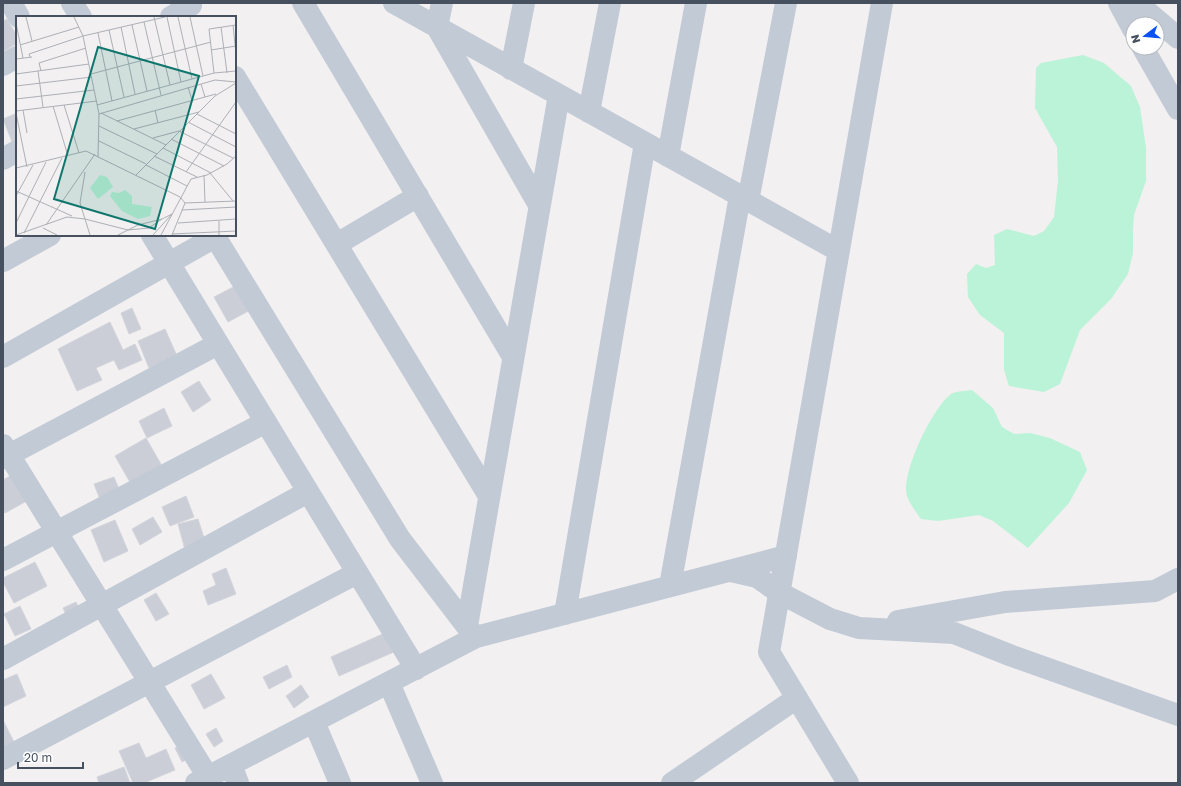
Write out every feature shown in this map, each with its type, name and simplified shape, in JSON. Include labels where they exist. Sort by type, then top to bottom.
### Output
[{"type":"street","points":[[11,3],[18,16]]},
{"type":"street","points":[[72,3],[80,16]]},
{"type":"street","points":[[303,3],[513,357]]},
{"type":"street","points":[[394,3],[839,252]]},
{"type":"street","points":[[442,3],[437,27],[539,205]]},
{"type":"street","points":[[512,69],[524,3]]},
{"type":"street","points":[[588,112],[610,3]]},
{"type":"street","points":[[668,156],[696,3]]},
{"type":"street","points":[[670,586],[744,198],[786,3]]},
{"type":"street","points":[[839,780],[797,698],[769,652],[882,3]]},
{"type":"street","points":[[1119,3],[1126,16]]},
{"type":"street","points":[[1137,3],[1178,38]]},
{"type":"street","points":[[173,16],[193,8]]},
{"type":"street","points":[[1148,56],[1178,109]]},
{"type":"street","points":[[3,65],[16,58]]},
{"type":"street","points":[[236,79],[489,496]]},
{"type":"street","points":[[471,631],[489,496],[559,95]]},
{"type":"street","points":[[565,614],[644,143]]},
{"type":"street","points":[[3,159],[16,152]]},
{"type":"street","points":[[337,244],[418,196]]},
{"type":"street","points":[[3,261],[48,236]]},
{"type":"street","points":[[153,236],[416,669]]},
{"type":"street","points":[[3,357],[214,236],[400,539],[471,631]]},
{"type":"street","points":[[218,344],[5,453],[150,683],[202,780],[234,774],[314,722],[416,669],[471,631],[565,614],[786,556]]},
{"type":"street","points":[[3,560],[266,422]]},
{"type":"street","points":[[3,659],[308,492]]},
{"type":"street","points":[[730,571],[758,577],[780,593],[830,619],[859,628],[954,633],[1012,656],[1178,715]]},
{"type":"street","points":[[3,759],[357,573]]},
{"type":"street","points":[[859,628],[1005,602],[1155,591],[1178,579]]},
{"type":"street","points":[[389,682],[432,783]]},
{"type":"street","points":[[672,783],[797,698]]},
{"type":"street","points":[[314,722],[340,783]]},
{"type":"green space","points":[[1083,55],[1104,63],[1131,86],[1140,107],[1146,148],[1146,181],[1134,215],[1133,253],[1128,274],[1111,299],[1080,330],[1060,384],[1044,392],[1009,386],[1004,370],[1004,333],[980,315],[968,297],[967,274],[976,264],[986,268],[995,265],[994,235],[1007,229],[1034,236],[1044,231],[1054,217],[1058,181],[1057,147],[1035,108],[1036,68],[1041,63]]},
{"type":"green space","points":[[972,390],[993,408],[1002,427],[1014,434],[1030,433],[1050,438],[1080,452],[1087,470],[1069,503],[1028,548],[993,521],[979,515],[938,521],[921,519],[907,496],[907,477],[911,464],[922,437],[936,411],[951,394]]},
{"type":"building","points":[[7,19],[16,34],[16,44],[3,52],[3,21]]},
{"type":"building","points":[[16,113],[16,143],[13,144],[3,119]]},
{"type":"building","points":[[241,283],[254,308],[228,322],[214,297]]},
{"type":"building","points":[[132,308],[141,329],[129,334],[121,313]]},
{"type":"building","points":[[110,322],[123,350],[135,344],[142,360],[119,370],[114,360],[96,368],[102,380],[77,391],[58,349]]},
{"type":"building","points":[[165,329],[177,356],[149,368],[138,341]]},
{"type":"building","points":[[199,381],[211,400],[193,412],[181,392]]},
{"type":"building","points":[[164,408],[172,426],[147,438],[139,421]]},
{"type":"building","points":[[146,438],[162,466],[131,484],[115,456]]},
{"type":"building","points":[[19,471],[34,497],[5,513],[3,510],[3,480]]},
{"type":"building","points":[[114,477],[121,494],[101,502],[94,484]]},
{"type":"building","points":[[186,496],[194,517],[170,526],[162,507]]},
{"type":"building","points":[[153,517],[162,532],[140,545],[132,529]]},
{"type":"building","points":[[198,519],[207,547],[186,553],[178,524]]},
{"type":"building","points":[[115,520],[128,551],[104,562],[91,530]]},
{"type":"building","points":[[35,562],[47,586],[14,603],[3,582],[3,578]]},
{"type":"building","points":[[226,568],[236,594],[208,605],[203,591],[216,585],[212,574]]},
{"type":"building","points":[[156,593],[169,614],[156,621],[144,600]]},
{"type":"building","points":[[76,602],[82,616],[69,621],[63,608]]},
{"type":"building","points":[[20,606],[31,629],[15,636],[4,614]]},
{"type":"building","points":[[394,629],[403,648],[339,676],[331,657]]},
{"type":"building","points":[[287,665],[292,677],[269,689],[263,677]]},
{"type":"building","points":[[17,674],[26,696],[3,707],[3,680]]},
{"type":"building","points":[[211,674],[225,698],[204,709],[191,685]]},
{"type":"building","points":[[301,685],[309,697],[294,708],[286,696]]},
{"type":"building","points":[[3,720],[14,742],[3,748]]},
{"type":"building","points":[[216,728],[223,741],[214,747],[206,734]]},
{"type":"building","points":[[139,743],[146,758],[166,749],[175,770],[144,783],[133,783],[119,751]]},
{"type":"building","points":[[185,743],[192,756],[182,762],[175,748]]},
{"type":"building","points":[[124,767],[130,783],[99,783],[97,777]]}]
